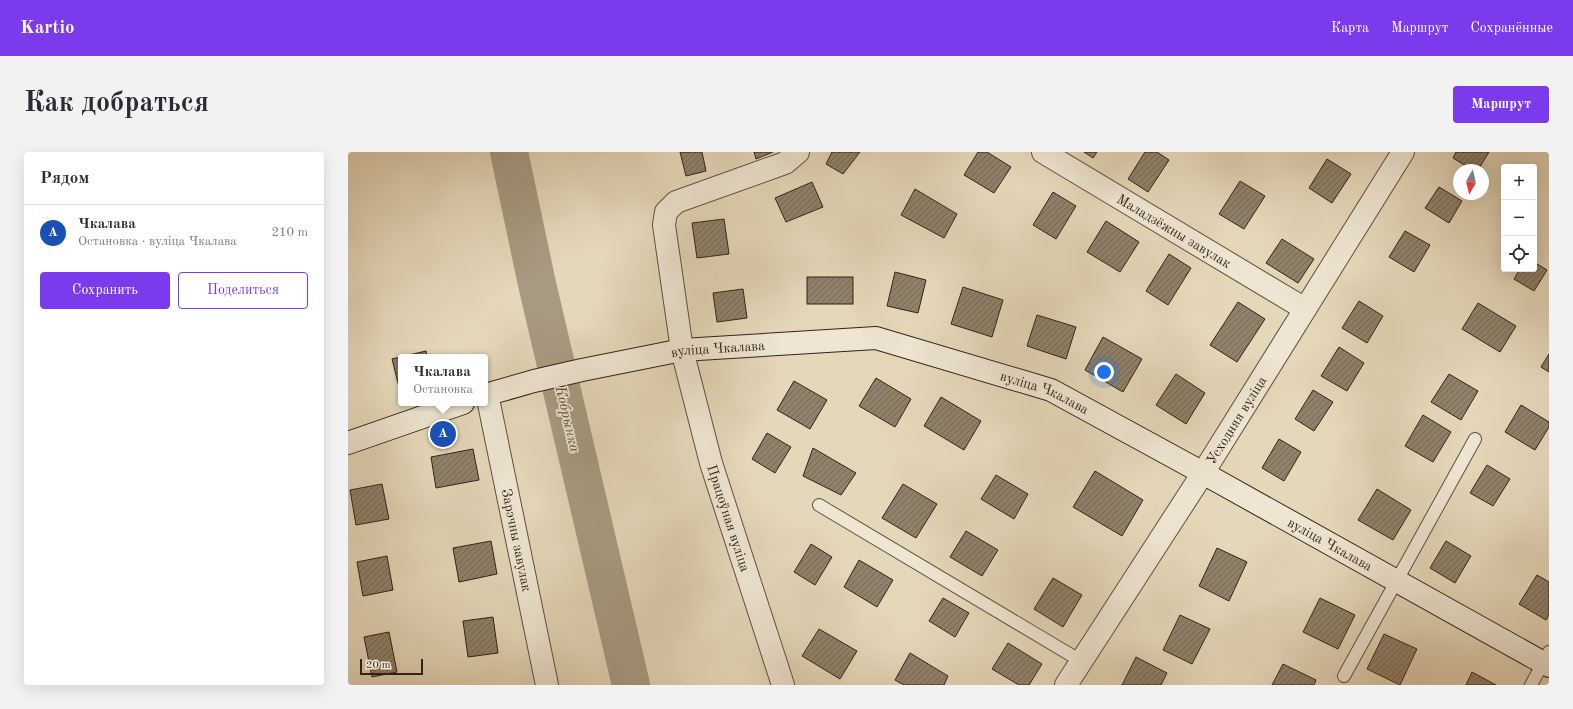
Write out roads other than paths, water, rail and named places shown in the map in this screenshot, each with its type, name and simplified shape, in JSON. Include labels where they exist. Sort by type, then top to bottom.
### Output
[{"type":"street","points":[[682,350],[664,225],[666,212],[676,202],[785,162],[798,152]]},
{"type":"street","name":"Маладзёжны завулак","points":[[1043,152],[1305,309]]},
{"type":"street","name":"Усходняя вуліца","points":[[1066,685],[1203,473],[1404,152]]},
{"type":"street","name":"вуліца Чкалава","points":[[488,393],[582,370],[682,350],[876,338],[1051,390],[1396,581],[1547,660]]},
{"type":"street","name":"Працоўная вуліца","points":[[682,350],[711,463],[783,685]]},
{"type":"street","name":"Зарэчны завулак","points":[[488,404],[547,685]]},
{"type":"street","points":[[348,443],[454,406]]},
{"type":"lane","points":[[1344,676],[1475,439]]},
{"type":"lane","points":[[819,505],[1081,661]]},
{"type":"lane","points":[[1531,685],[1547,660]]},
{"type":"waterway","name":"Кобрынка","points":[[509,152],[537,284],[631,685]]},
{"type":"place","name":"Чкалава","points":[[443,434]]}]
